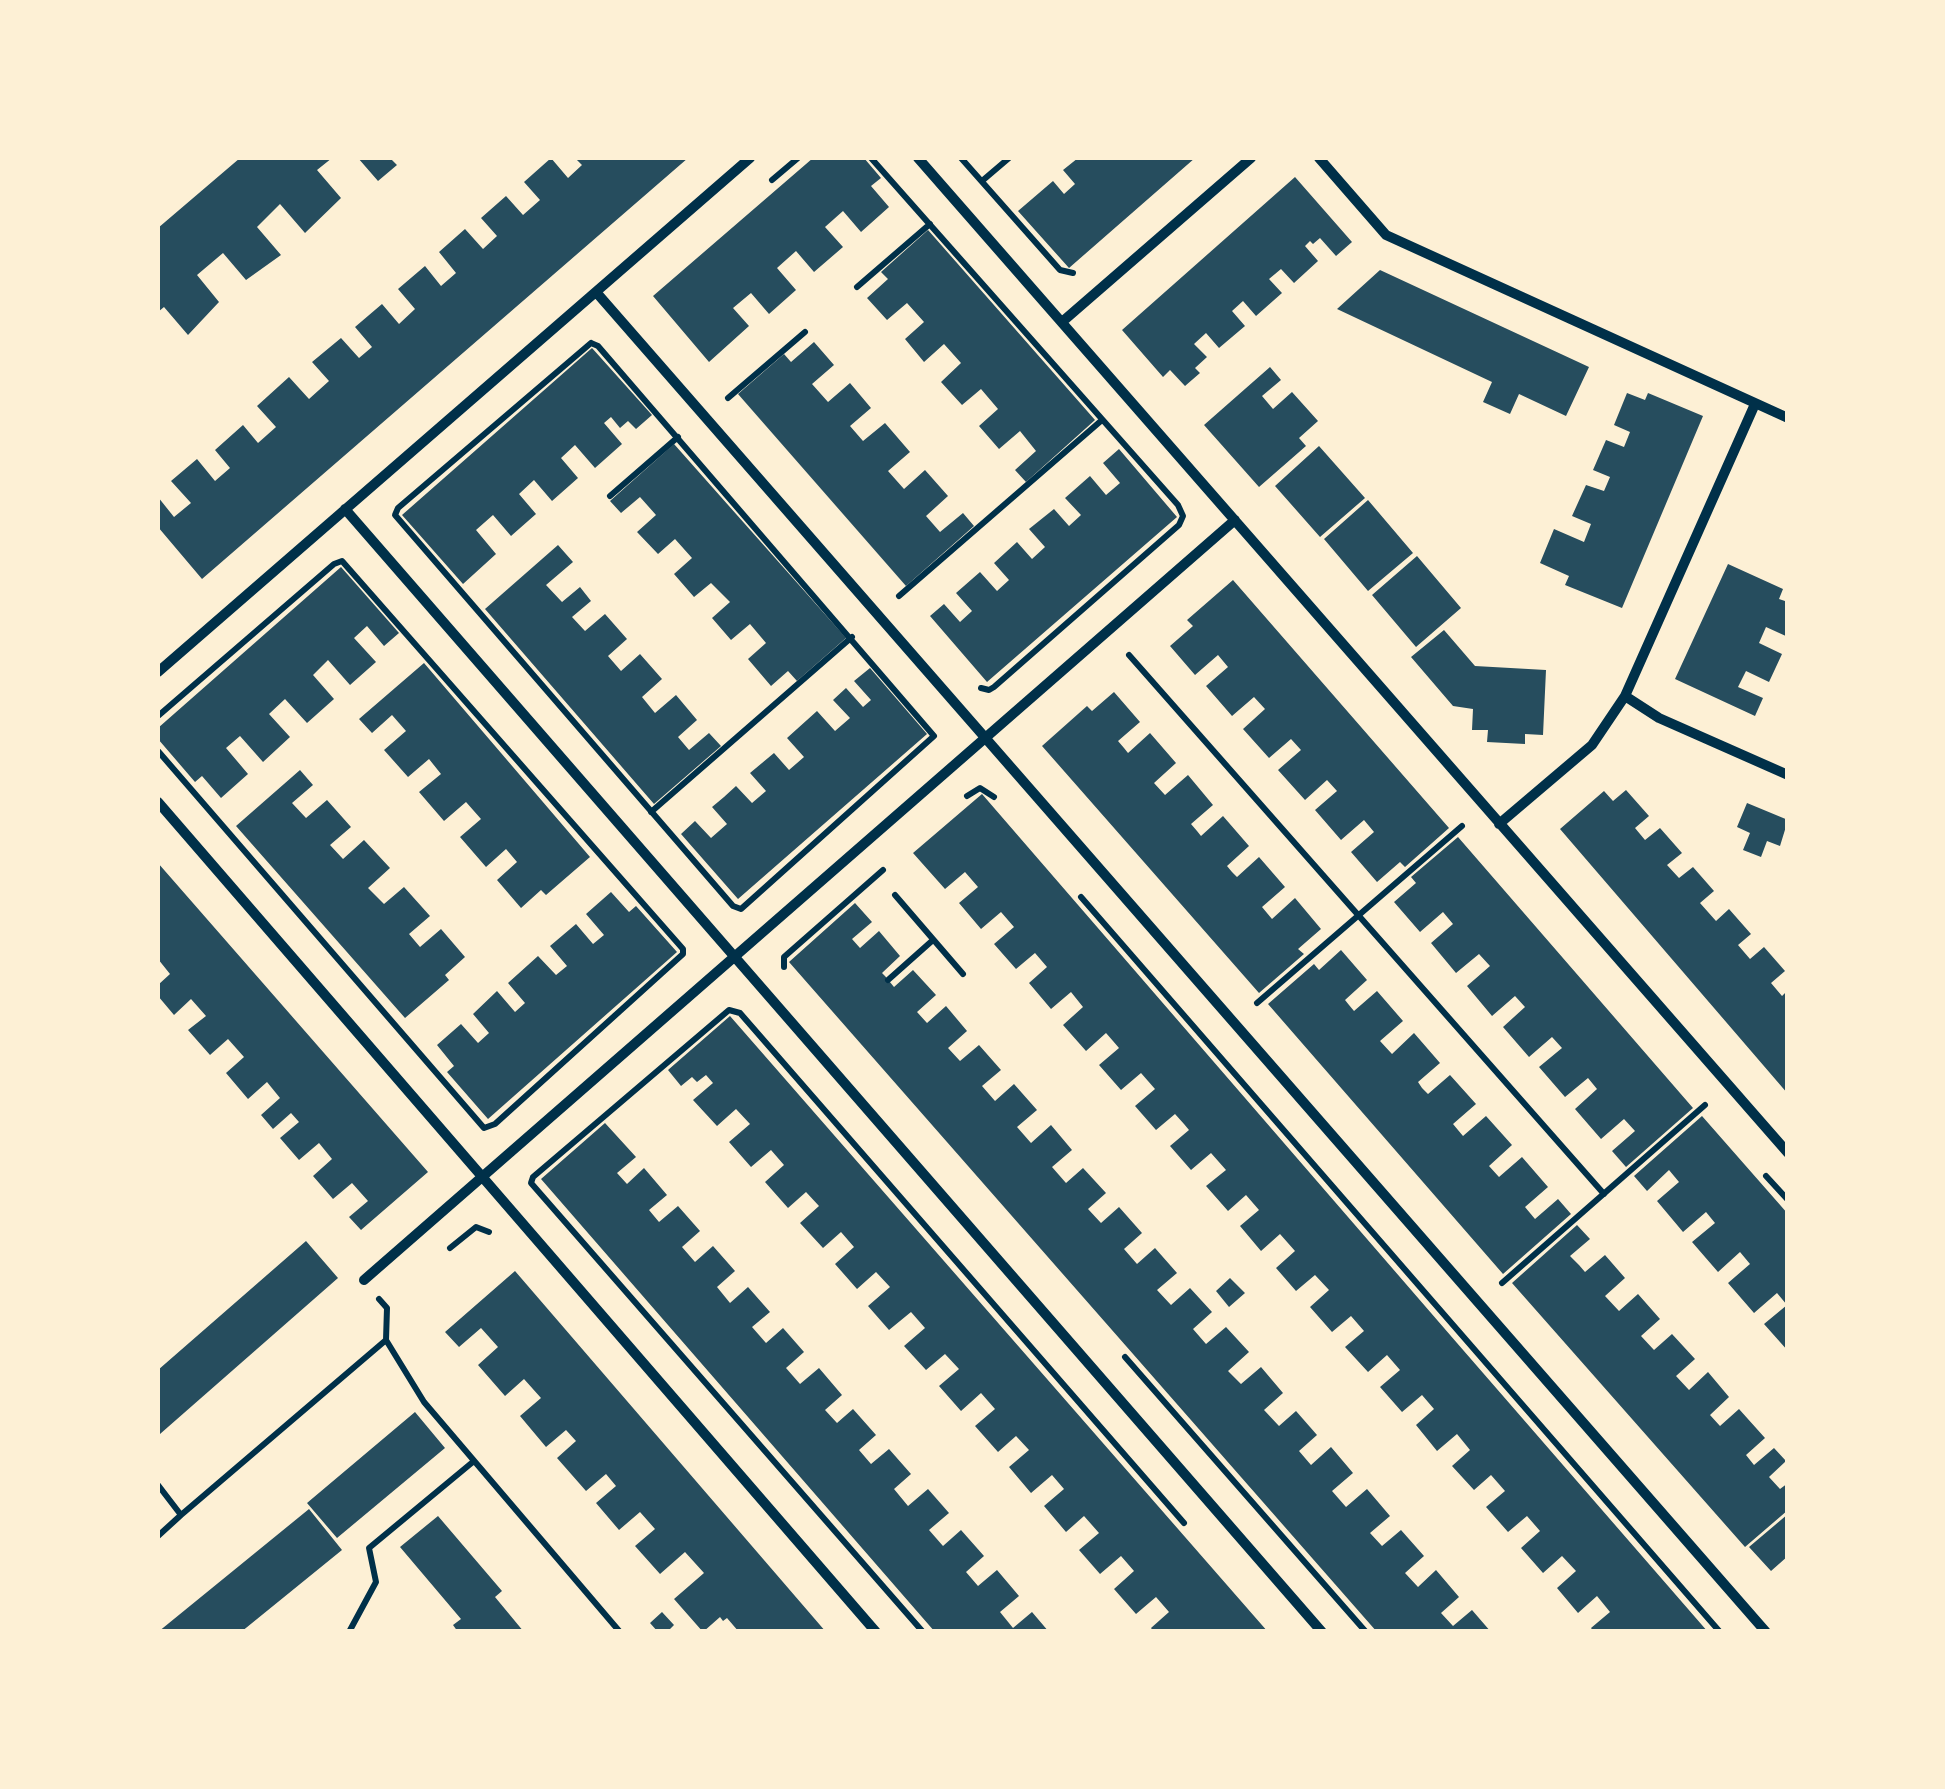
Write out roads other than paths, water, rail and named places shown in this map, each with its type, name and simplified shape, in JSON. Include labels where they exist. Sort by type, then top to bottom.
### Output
[{"type":"street","points":[[158,672],[750,158]]},
{"type":"street","points":[[918,158],[1788,1153]]},
{"type":"street","points":[[1062,322],[1250,158]]},
{"type":"street","points":[[1320,158],[1386,235],[1788,418]]},
{"type":"street","points":[[596,292],[1766,1632]]},
{"type":"street","points":[[1500,824],[1592,744],[1625,696],[1755,404]]},
{"type":"street","points":[[345,509],[1322,1632]]},
{"type":"street","points":[[364,1280],[1234,520]]},
{"type":"street","points":[[1625,696],[1659,718],[1788,775]]},
{"type":"street","points":[[158,802],[876,1632]]}]
